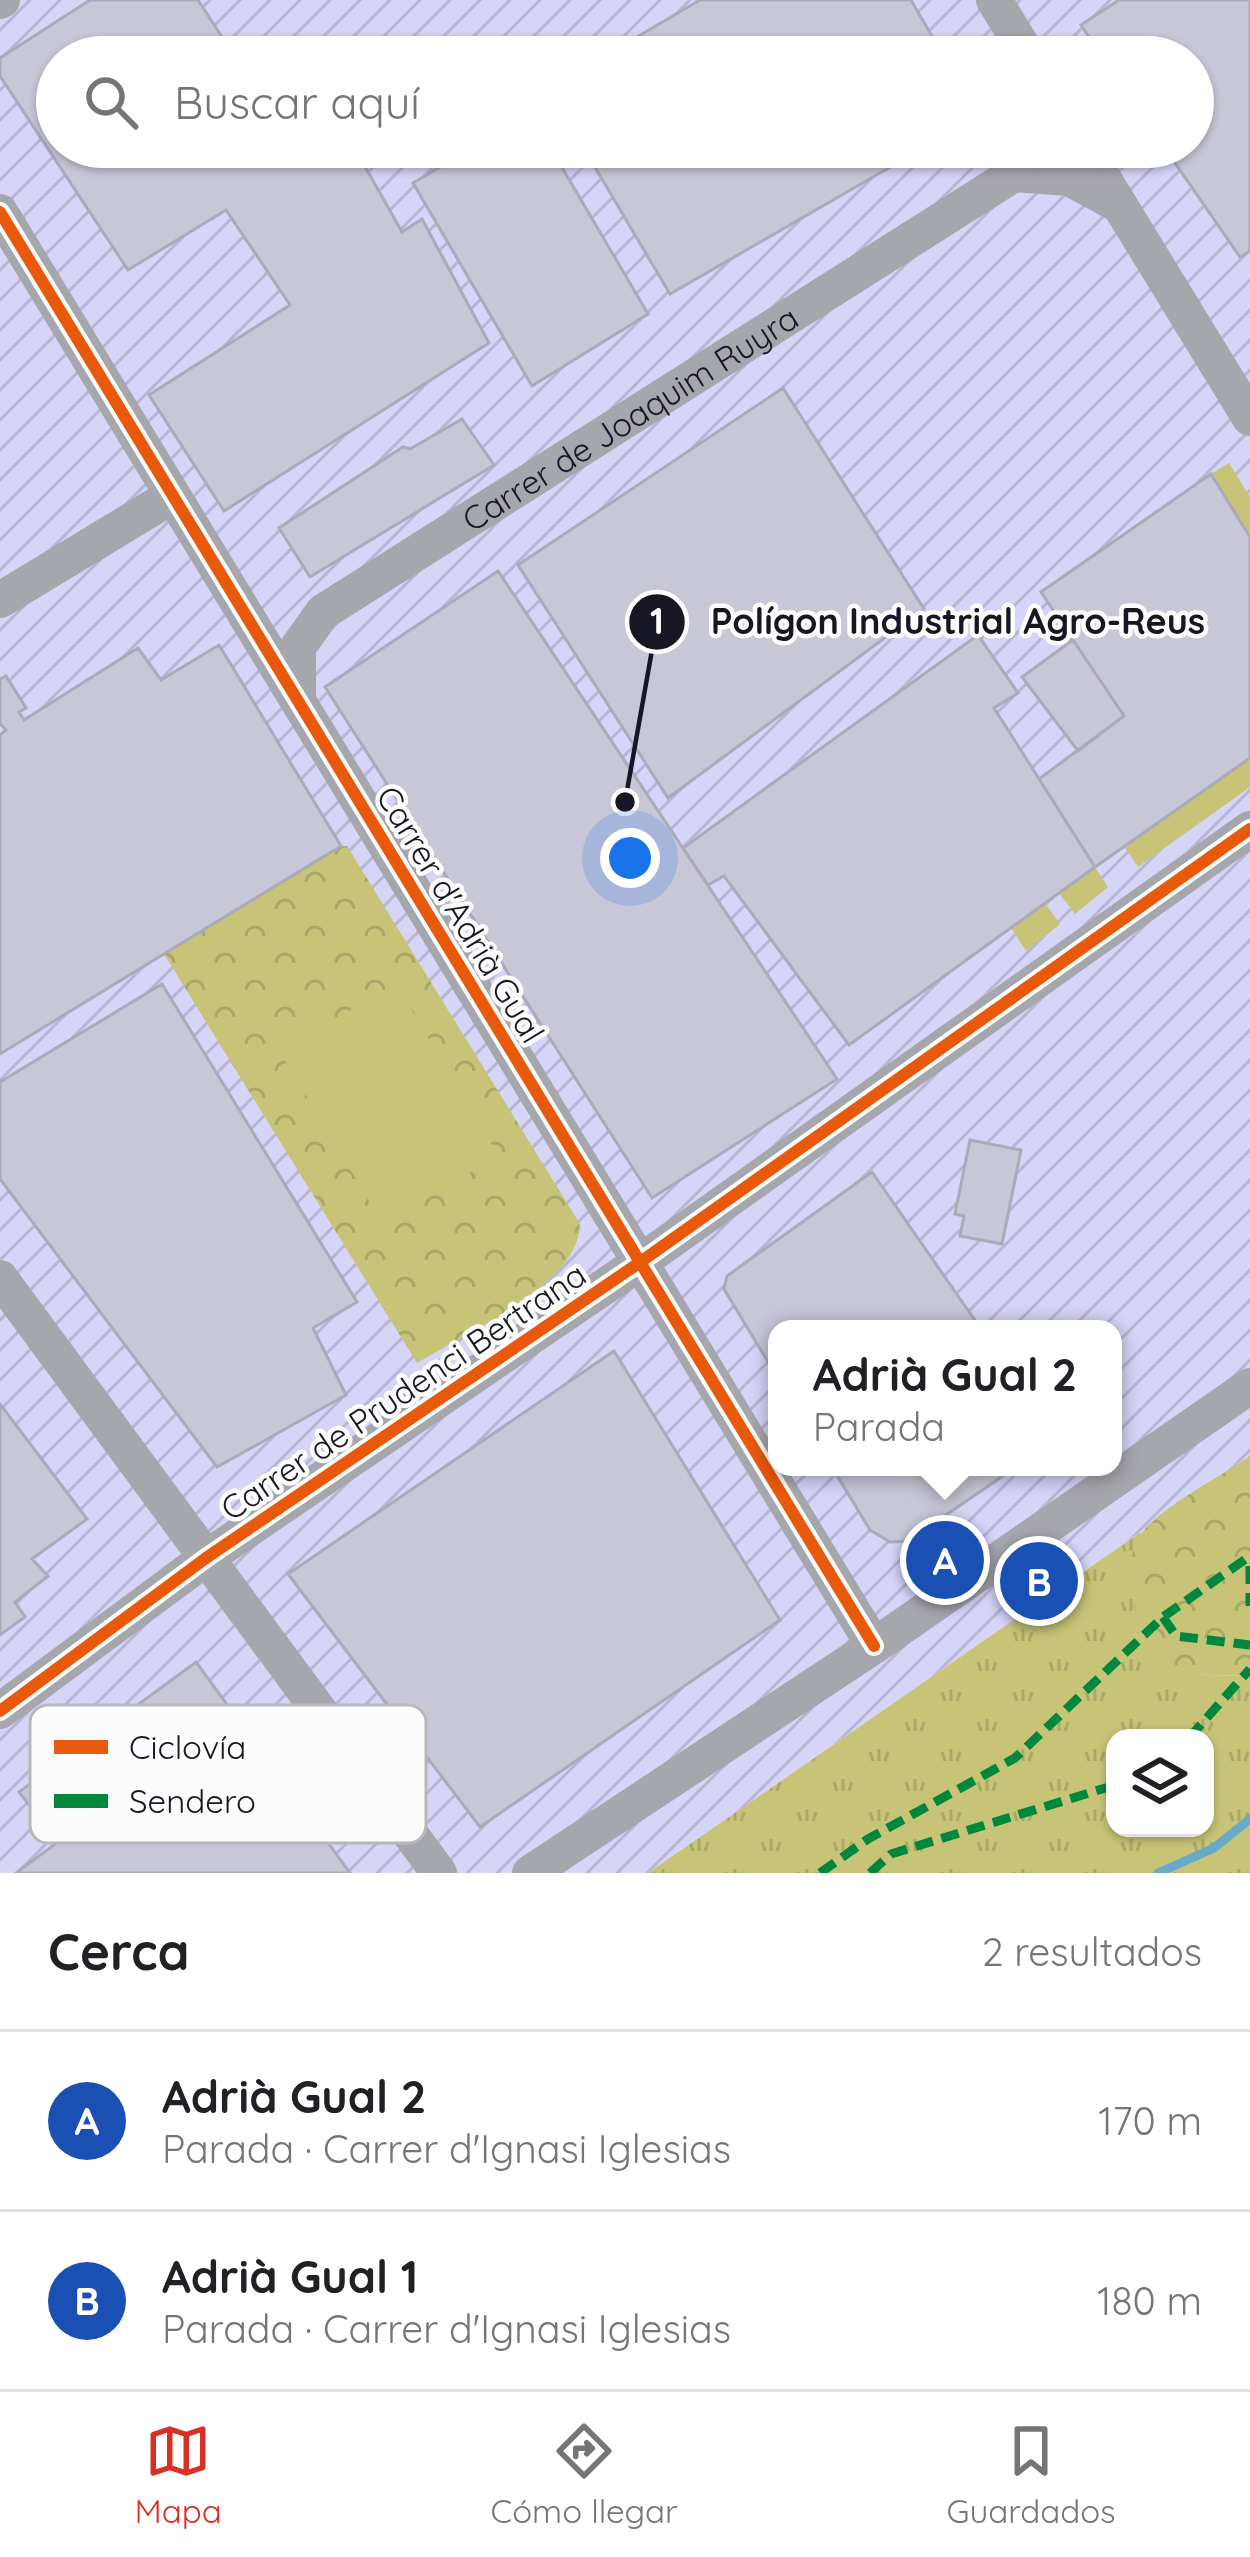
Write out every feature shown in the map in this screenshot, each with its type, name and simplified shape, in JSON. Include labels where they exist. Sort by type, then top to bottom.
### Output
[{"type":"street","points":[[1001,3],[1018,36]]},
{"type":"street","name":"Carrer de Joaquim Ruyra","points":[[323,612],[1014,168]]},
{"type":"street","name":"Carrer de Joaquim Ruyra","points":[[1045,168],[1120,206]]},
{"type":"street","points":[[1097,168],[1248,409]]},
{"type":"street","name":"Carrer d'Adrià Gual","points":[[0,212],[768,1473]]},
{"type":"street","points":[[0,599],[172,496]]},
{"type":"street","points":[[238,602],[292,617],[323,612]]},
{"type":"street","points":[[298,697],[298,647],[323,612]]},
{"type":"street","name":"Carrer de Prudenci Bertrana","points":[[0,1711],[206,1558],[639,1263],[1250,829]]},
{"type":"street","points":[[0,1278],[315,1705]]},
{"type":"street","points":[[1122,1475],[1250,1386]]},
{"type":"street","name":"Carrer d'Adrià Gual","points":[[770,1476],[874,1646]]},
{"type":"street","points":[[530,1873],[874,1646],[1120,1476]]},
{"type":"street","points":[[417,1843],[439,1873]]},
{"type":"shaded area","points":[[0,0],[1250,0],[1250,1456],[648,1873],[0,1873]]},
{"type":"green space","points":[[1229,463],[1250,497],[1250,537],[1211,474]]},
{"type":"green space","points":[[1250,758],[1250,787],[1138,867],[1124,846]]},
{"type":"green space","points":[[347,846],[580,1224],[575,1246],[541,1287],[417,1363],[164,954]]},
{"type":"green space","points":[[1095,867],[1108,887],[1075,914],[1059,893]]},
{"type":"green space","points":[[1045,903],[1060,924],[1026,951],[1011,928]]},
{"type":"green space","points":[[396,983],[499,1157],[381,1221],[280,1052]]},
{"type":"green space","points":[[1250,1456],[1250,1676],[1188,1672],[1168,1664],[1146,1639],[1133,1601],[1131,1561],[1144,1530],[1167,1509]]},
{"type":"green space","points":[[1141,1532],[1133,1559],[1204,1675],[1250,1676],[1250,1873],[648,1873]]},
{"type":"building","points":[[90,0],[198,0],[221,36],[36,36],[36,131],[0,76],[0,58]]},
{"type":"building","points":[[700,0],[911,0],[932,36],[639,36]]},
{"type":"building","points":[[1119,0],[1250,0],[1250,251],[1240,257],[1179,168],[1214,168],[1214,36],[1088,36],[1081,25]]},
{"type":"building","points":[[61,168],[366,168],[402,232],[422,219],[489,343],[224,511],[149,395],[290,305],[226,210],[128,270]]},
{"type":"building","points":[[438,168],[562,168],[648,314],[532,386],[413,183]]},
{"type":"building","points":[[595,168],[889,168],[670,294]]},
{"type":"building","points":[[783,388],[924,609],[668,798],[518,565]]},
{"type":"building","points":[[462,419],[494,465],[310,577],[279,528],[403,447],[410,449]]},
{"type":"building","points":[[1211,474],[1250,537],[1250,758],[1095,867],[1039,779],[1124,716],[1041,592]]},
{"type":"building","points":[[498,571],[837,1079],[652,1198],[325,687]]},
{"type":"building","points":[[978,635],[1018,693],[994,708],[1095,867],[849,1045],[724,876],[708,885],[683,848]]},
{"type":"building","points":[[1073,640],[1124,716],[1078,751],[1022,677]]},
{"type":"building","points":[[219,645],[341,846],[0,1054],[0,735],[6,730],[0,724],[0,679],[6,676],[26,708],[19,712],[24,720],[138,648],[161,680]]},
{"type":"building","points":[[162,984],[357,1302],[313,1328],[346,1395],[217,1467],[0,1179],[0,1082]]},
{"type":"building","points":[[970,1140],[1021,1150],[1002,1244],[960,1236],[964,1216],[955,1214]]},
{"type":"building","points":[[872,1172],[975,1320],[768,1320],[768,1362],[724,1289],[727,1276]]},
{"type":"building","points":[[614,1351],[780,1620],[480,1827],[426,1756],[426,1705],[387,1705],[288,1574]]},
{"type":"building","points":[[0,1404],[87,1519],[32,1559],[48,1576],[15,1602],[25,1617],[0,1635]]},
{"type":"building","points":[[837,1476],[1003,1476],[908,1541],[890,1542],[870,1530]]},
{"type":"building","points":[[196,1662],[227,1705],[137,1705]]},
{"type":"building","points":[[30,1784],[30,1806],[19,1792]]},
{"type":"building","points":[[57,1843],[328,1843],[350,1873],[16,1873]]},
{"type":"waterway","points":[[1158,1873],[1214,1848],[1250,1819]]},
{"type":"marked path","points":[[820,1873],[868,1839],[1015,1758],[1163,1617],[1250,1556]]},
{"type":"marked path","points":[[1250,1566],[1250,1606]]},
{"type":"marked path","points":[[1163,1617],[1176,1636],[1250,1645]]},
{"type":"marked path","points":[[1197,1729],[1250,1669]]},
{"type":"marked path","points":[[870,1873],[891,1854],[1106,1788]]},
{"type":"cycle path","points":[[0,212],[768,1472]]},
{"type":"cycle path","points":[[0,1711],[206,1558],[639,1263],[1250,829]]},
{"type":"cycle path","points":[[770,1476],[874,1646]]},
{"type":"place","name":"Polígon Industrial Agro-Reus","points":[[625,802]]},
{"type":"place","name":"Adrià Gual 2","points":[[945,1560]]},
{"type":"place","name":"Adrià Gual 1","points":[[1039,1581]]}]
